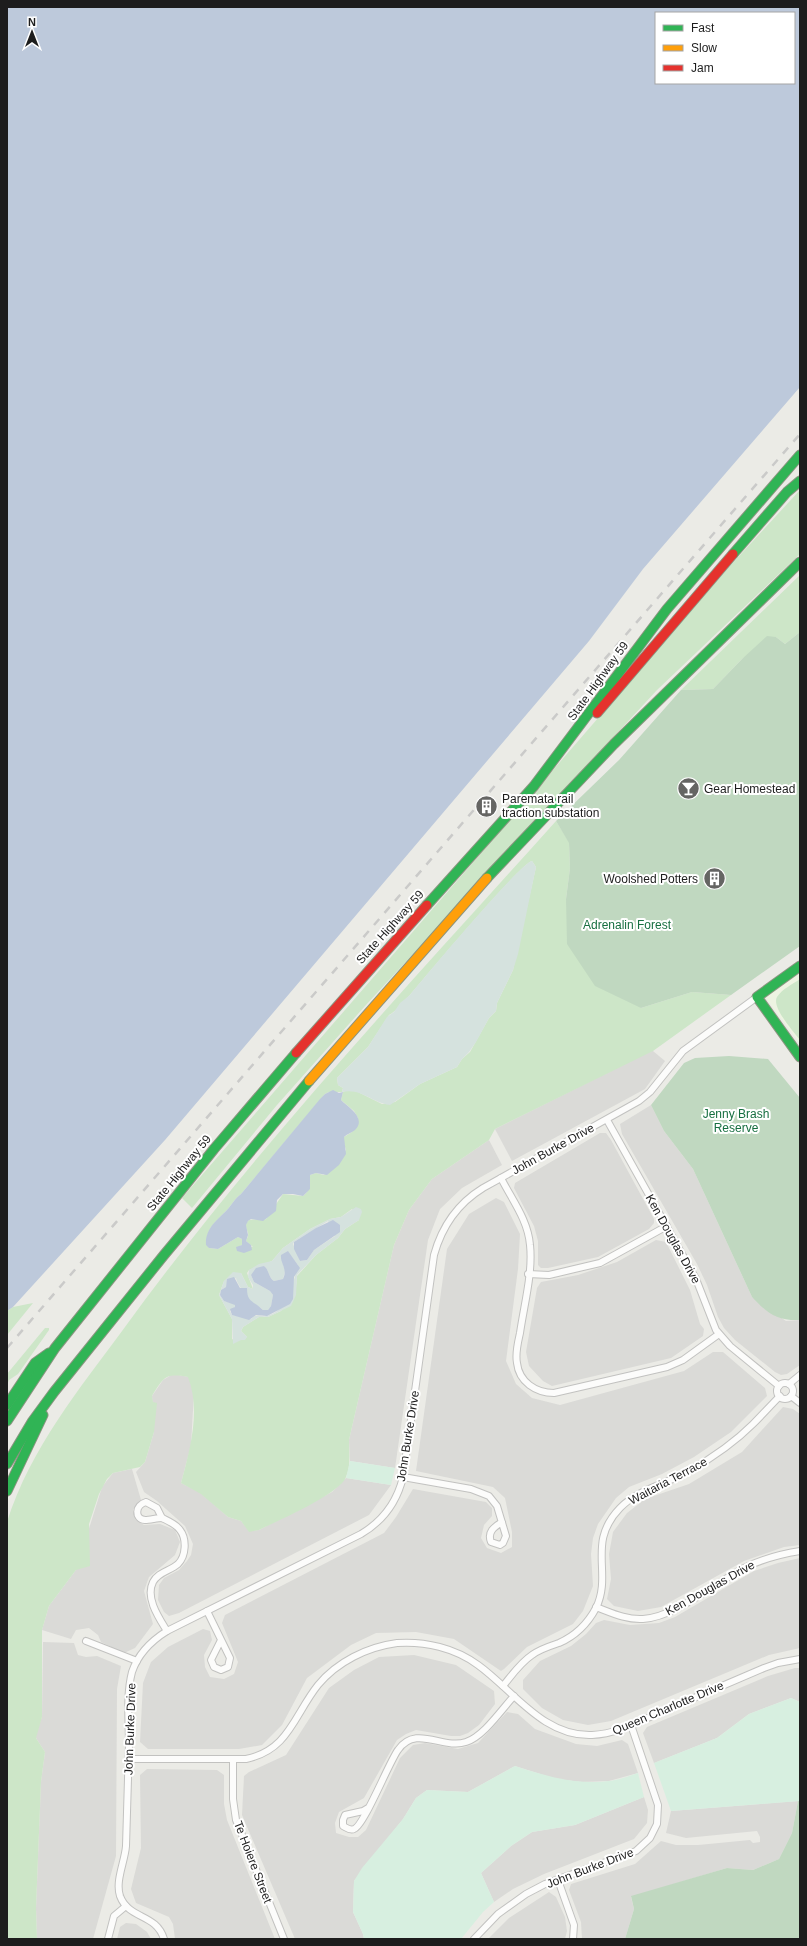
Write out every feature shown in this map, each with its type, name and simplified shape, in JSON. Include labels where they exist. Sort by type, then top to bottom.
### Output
[{"type":"main road","name":"State Highway 59","points":[[7,1421],[55,1348],[210,1155],[288,1060],[534,786],[663,614],[800,455]]},
{"type":"main road","points":[[534,786],[762,520],[787,492],[800,481]]},
{"type":"main road","points":[[7,1464],[32,1422],[54,1392],[304,1086],[508,855],[653,705],[800,562]]},
{"type":"main road","points":[[800,966],[757,997],[800,1058]]},
{"type":"main road","points":[[7,1405],[35,1362],[55,1348]]},
{"type":"main road","points":[[7,1491],[54,1392]]},
{"type":"street","name":"John Burke Drive","points":[[126,1906],[120,1896],[119,1886],[125,1855],[129,1759],[129,1689],[137,1661],[146,1648],[166,1631],[368,1530],[380,1520],[392,1505],[403,1477],[436,1245],[447,1223],[460,1206],[477,1192],[644,1098],[683,1051],[757,997]]},
{"type":"street","name":"Ken Douglas Drive","points":[[606,1120],[696,1278],[711,1320],[719,1334],[730,1346],[779,1386]]},
{"type":"street","points":[[501,1178],[522,1215],[528,1230],[530,1252],[517,1362],[521,1375],[527,1383],[544,1392],[554,1393],[667,1368],[683,1360],[719,1334]]},
{"type":"street","points":[[528,1274],[545,1275],[600,1263],[667,1226]]},
{"type":"street","points":[[790,1384],[800,1375]]},
{"type":"street","points":[[790,1384],[783,1383],[779,1386],[778,1391],[780,1396],[784,1398],[791,1396]]},
{"type":"street","points":[[790,1384],[793,1390],[791,1396]]},
{"type":"street","name":"Waitaria Terrace","points":[[503,1686],[532,1655],[577,1632],[589,1619],[596,1607],[602,1584],[601,1544],[606,1529],[614,1515],[630,1499],[687,1472],[712,1457],[752,1425],[780,1396]]},
{"type":"street","points":[[791,1396],[800,1403]]},
{"type":"street","points":[[403,1477],[482,1492],[494,1500],[502,1522]]},
{"type":"street","points":[[162,1518],[181,1531],[185,1544],[183,1556],[178,1564],[160,1575],[153,1583],[151,1593],[152,1602],[166,1631]]},
{"type":"street","name":"Ken Douglas Drive","points":[[596,1607],[624,1617],[653,1618],[673,1610],[755,1563],[775,1556],[800,1551]]},
{"type":"street","points":[[207,1611],[221,1640],[230,1661],[228,1667],[221,1670],[214,1667],[211,1660],[221,1640]]},
{"type":"street","points":[[86,1641],[137,1661]]},
{"type":"street","name":"Queen Charlotte Drive","points":[[129,1759],[233,1759],[254,1757],[272,1750],[286,1736],[307,1701],[324,1679],[352,1658],[379,1646],[416,1643],[449,1650],[477,1664],[550,1725],[574,1734],[604,1734],[631,1725],[764,1668],[778,1663],[800,1659]]},
{"type":"street","points":[[368,1808],[396,1753],[405,1743],[419,1738],[453,1744],[466,1742],[482,1732],[514,1696]]},
{"type":"street","name":"John Burke Drive","points":[[474,1939],[489,1922],[512,1903],[535,1889],[636,1851],[650,1838],[657,1824],[658,1811],[631,1725]]},
{"type":"street","name":"Te Hoiere Street","points":[[233,1759],[233,1799],[236,1820],[284,1939]]},
{"type":"street","points":[[558,1880],[573,1921],[573,1939]]},
{"type":"street","points":[[108,1939],[114,1916],[126,1906],[134,1913],[154,1922],[160,1929],[164,1939]]},
{"type":"shaded area","points":[[532,861],[536,867],[518,954],[513,970],[497,1003],[496,1011],[489,1018],[476,1042],[457,1067],[420,1084],[390,1105],[355,1092],[342,1092],[343,1088],[338,1085],[337,1078],[368,1047],[387,1017],[394,1012],[400,1003],[410,995],[510,880]]},
{"type":"shaded area","points":[[800,972],[800,1044],[765,997]]},
{"type":"shaded area","points":[[651,1051],[665,1061],[645,1089],[512,1161],[495,1129]]},
{"type":"shaded area","points":[[651,1105],[664,1131],[693,1169],[752,1297],[786,1321],[800,1320],[800,1365],[787,1374],[781,1375],[775,1372],[735,1340],[724,1328],[718,1317],[707,1285],[697,1264],[622,1134],[620,1124]]},
{"type":"shaded area","points":[[600,1133],[606,1133],[611,1140],[654,1219],[654,1223],[649,1229],[598,1257],[548,1268],[541,1268],[538,1265],[538,1241],[534,1226],[514,1188],[515,1183]]},
{"type":"shaded area","points":[[489,1140],[502,1165],[462,1188],[440,1209],[428,1240],[395,1468],[350,1461],[349,1440],[394,1245],[409,1210],[432,1179]]},
{"type":"shaded area","points":[[496,1198],[504,1202],[520,1234],[518,1269],[506,1361],[516,1384],[532,1398],[560,1405],[684,1371],[713,1352],[723,1352],[765,1388],[767,1396],[731,1432],[694,1457],[662,1474],[629,1487],[616,1498],[598,1524],[593,1538],[591,1554],[593,1586],[583,1611],[573,1624],[527,1647],[501,1671],[454,1639],[416,1632],[376,1633],[351,1645],[307,1678],[282,1725],[262,1745],[239,1749],[148,1749],[140,1742],[143,1683],[151,1662],[168,1647],[203,1629],[210,1631],[212,1640],[204,1655],[205,1667],[210,1677],[224,1679],[234,1674],[238,1662],[222,1623],[225,1615],[384,1533],[396,1517],[413,1489],[486,1502],[492,1508],[492,1516],[484,1525],[481,1538],[487,1548],[501,1553],[512,1547],[512,1532],[505,1498],[493,1487],[416,1471],[447,1249],[469,1214]]},
{"type":"shaded area","points":[[356,1207],[361,1209],[362,1212],[359,1220],[345,1229],[338,1238],[316,1255],[297,1275],[296,1295],[291,1306],[268,1317],[259,1317],[243,1327],[241,1331],[247,1337],[245,1340],[241,1340],[233,1344],[232,1319],[219,1295],[224,1281],[233,1272],[241,1273],[248,1287],[253,1289],[253,1285],[248,1277],[249,1270],[259,1264],[272,1261],[283,1248],[310,1229],[330,1219],[341,1217]],"holes":[[[328,1221],[335,1236],[314,1250],[307,1260],[300,1261],[293,1244],[294,1242]],[[288,1252],[298,1265],[288,1296],[280,1309],[266,1316],[256,1316],[251,1319],[232,1315],[230,1311],[235,1307],[235,1304],[224,1301],[220,1295],[221,1290],[226,1287],[227,1283],[236,1278],[246,1296],[263,1310],[268,1310],[271,1306],[273,1295],[270,1291],[254,1282],[251,1275],[264,1266],[274,1281],[283,1279],[285,1271],[282,1261]]]},
{"type":"shaded area","points":[[656,1240],[666,1242],[690,1290],[700,1324],[704,1329],[703,1336],[671,1358],[552,1386],[543,1381],[529,1366],[526,1352],[537,1288],[541,1282],[578,1275],[617,1262]]},
{"type":"shaded area","points":[[173,1374],[189,1377],[194,1392],[191,1445],[181,1483],[201,1493],[228,1517],[241,1521],[249,1531],[259,1530],[332,1492],[346,1478],[391,1485],[369,1515],[179,1613],[169,1616],[164,1612],[158,1600],[159,1585],[164,1578],[179,1570],[187,1561],[191,1555],[193,1544],[185,1526],[157,1501],[144,1492],[136,1472],[145,1462],[154,1432],[152,1396],[163,1380]]},
{"type":"shaded area","points":[[783,1407],[793,1409],[800,1414],[800,1545],[784,1547],[744,1561],[661,1607],[638,1611],[614,1606],[607,1599],[611,1579],[609,1554],[613,1532],[627,1513],[645,1499],[689,1484],[742,1452]]},
{"type":"shaded area","points":[[350,1461],[395,1468],[391,1485],[346,1478]]},
{"type":"shaded area","points":[[132,1469],[141,1500],[133,1510],[135,1519],[144,1525],[160,1524],[175,1530],[180,1542],[175,1555],[149,1577],[144,1591],[153,1624],[135,1648],[124,1653],[101,1642],[98,1635],[89,1628],[76,1630],[71,1639],[42,1630],[49,1606],[76,1570],[102,1487],[113,1473]]},
{"type":"shaded area","points":[[800,1558],[800,1648],[769,1655],[611,1721],[588,1725],[563,1720],[542,1708],[523,1689],[523,1680],[540,1661],[571,1646],[586,1634],[596,1623],[604,1620],[630,1625],[659,1623],[675,1617],[754,1571]]},
{"type":"shaded area","points":[[43,1642],[74,1643],[78,1655],[86,1657],[97,1656],[121,1666],[117,1689],[116,1856],[93,1939],[37,1939],[36,1908],[41,1782],[45,1752],[36,1738],[36,1733],[42,1717]]},
{"type":"shaded area","points":[[414,1655],[456,1665],[494,1691],[495,1704],[479,1725],[468,1733],[460,1736],[451,1736],[416,1730],[397,1740],[364,1798],[339,1812],[335,1823],[336,1833],[349,1837],[358,1837],[366,1830],[400,1758],[413,1745],[425,1743],[458,1749],[478,1743],[507,1712],[518,1714],[535,1729],[576,1744],[597,1746],[622,1740],[628,1744],[638,1773],[609,1781],[582,1782],[556,1779],[515,1766],[468,1792],[427,1790],[416,1798],[403,1819],[354,1881],[353,1912],[364,1939],[295,1939],[242,1815],[244,1776],[249,1772],[286,1755],[329,1688],[354,1670],[379,1657]]},
{"type":"shaded area","points":[[795,1668],[800,1668],[800,1702],[791,1698],[749,1714],[717,1738],[654,1763],[643,1733],[647,1727],[768,1676]]},
{"type":"shaded area","points":[[791,1698],[800,1702],[800,1801],[671,1811],[654,1763],[717,1738],[749,1714]]},
{"type":"shaded area","points":[[515,1766],[561,1779],[585,1782],[613,1780],[638,1773],[644,1797],[575,1825],[532,1832],[511,1846],[481,1873],[494,1902],[483,1912],[461,1939],[364,1939],[353,1912],[354,1881],[362,1868],[403,1819],[416,1798],[427,1790],[468,1792]]},
{"type":"shaded area","points":[[147,1769],[217,1770],[224,1775],[224,1804],[227,1820],[275,1939],[175,1939],[173,1924],[169,1917],[136,1903],[131,1889],[141,1848],[140,1775]]},
{"type":"shaded area","points":[[644,1797],[648,1810],[647,1823],[634,1839],[544,1874],[513,1889],[494,1902],[481,1873],[511,1846],[532,1832],[575,1825]]},
{"type":"shaded area","points":[[798,1801],[792,1833],[779,1859],[753,1870],[727,1868],[631,1897],[634,1909],[625,1939],[582,1939],[581,1922],[569,1890],[571,1884],[635,1864],[661,1841],[676,1845],[698,1845],[750,1840],[753,1843],[760,1842],[760,1837],[757,1831],[686,1838],[666,1833],[671,1811]]},
{"type":"shaded area","points":[[549,1892],[556,1897],[565,1917],[567,1931],[565,1939],[488,1939],[509,1918]]},
{"type":"shaded area","points":[[126,1923],[136,1924],[147,1932],[151,1939],[117,1939],[120,1927]]},
{"type":"green space","points":[[800,490],[800,554],[657,690],[365,1006],[277,1105],[192,1208],[182,1198],[729,567]]},
{"type":"green space","points":[[800,575],[800,632],[785,644],[776,637],[742,659],[713,689],[681,690]]},
{"type":"green space","name":"Adrenalin Forest","points":[[800,632],[800,946],[731,995],[692,992],[641,1008],[595,986],[567,944],[566,899],[570,868],[569,843],[556,821],[619,760],[681,690],[713,689],[767,636],[776,637],[785,644]]},
{"type":"green space","points":[[556,821],[569,842],[570,868],[566,899],[641,1008],[692,992],[731,995],[653,1051],[495,1129],[489,1140],[432,1179],[409,1210],[394,1245],[349,1440],[348,1473],[341,1484],[321,1499],[259,1530],[249,1532],[241,1521],[228,1517],[201,1494],[181,1483],[193,1430],[194,1403],[192,1390],[188,1377],[170,1376],[159,1384],[152,1396],[153,1402],[157,1403],[154,1432],[145,1462],[140,1467],[113,1473],[107,1479],[99,1494],[89,1524],[90,1566],[76,1570],[49,1606],[42,1630],[42,1717],[36,1738],[45,1752],[41,1782],[36,1908],[37,1939],[7,1939],[7,1522],[29,1469],[43,1444],[74,1396],[175,1261],[226,1196],[279,1132],[389,1006]],"holes":[[[532,861],[536,867],[513,970],[497,1003],[496,1011],[489,1018],[470,1052],[462,1059],[457,1067],[420,1084],[395,1102],[382,1104],[356,1091],[349,1089],[343,1092],[341,1100],[354,1111],[358,1118],[352,1132],[344,1137],[343,1140],[346,1150],[324,1175],[316,1173],[310,1175],[308,1189],[303,1196],[283,1194],[266,1219],[248,1221],[246,1226],[248,1237],[246,1241],[253,1247],[240,1246],[242,1245],[242,1239],[238,1237],[218,1249],[209,1248],[207,1237],[214,1223],[241,1194],[325,1094],[329,1092],[342,1092],[343,1088],[338,1085],[337,1078],[368,1047],[389,1015],[395,1011],[410,995],[510,880]],[[352,1209],[359,1220],[345,1229],[338,1238],[316,1255],[297,1276],[296,1288],[281,1311],[268,1317],[259,1317],[243,1327],[241,1331],[247,1337],[237,1341],[232,1339],[232,1319],[219,1295],[224,1281],[241,1273],[248,1287],[253,1289],[247,1273],[249,1270],[272,1261],[283,1248],[310,1229],[330,1219],[341,1217]]]},
{"type":"green space","points":[[800,979],[800,1040],[780,1013],[776,1001],[777,997],[782,992]]},
{"type":"green space","name":"Jenny Brash Reserve","points":[[729,1056],[768,1059],[800,1098],[800,1320],[785,1319],[773,1315],[752,1297],[693,1169],[664,1131],[651,1105],[684,1063],[695,1058]]},
{"type":"green space","points":[[33,1303],[7,1335],[7,1311],[13,1307]]},
{"type":"green space","points":[[45,1328],[49,1328],[49,1330],[18,1374],[9,1380],[7,1385],[7,1374]]},
{"type":"green space","points":[[798,1801],[800,1801],[800,1939],[625,1939],[634,1909],[631,1896],[727,1868],[753,1870],[779,1859],[792,1833]]},
{"type":"water","points":[[7,7],[800,7],[800,387],[643,569],[589,641],[165,1140],[13,1307],[7,1311]]},
{"type":"water","points":[[333,1090],[339,1093],[343,1092],[341,1100],[352,1109],[359,1121],[355,1130],[344,1137],[346,1154],[339,1165],[327,1175],[316,1173],[310,1175],[310,1189],[303,1196],[283,1194],[277,1200],[276,1211],[263,1221],[251,1219],[248,1221],[246,1225],[248,1235],[246,1241],[251,1245],[252,1250],[244,1253],[237,1251],[236,1247],[242,1245],[242,1239],[238,1237],[218,1249],[209,1248],[206,1245],[207,1234],[215,1222],[241,1194],[320,1099],[325,1094]]},
{"type":"water","points":[[333,1220],[340,1225],[340,1232],[314,1250],[307,1260],[300,1261],[294,1249],[294,1242],[316,1228]]},
{"type":"water","points":[[288,1251],[300,1268],[294,1277],[293,1299],[290,1304],[267,1316],[256,1315],[249,1320],[232,1315],[230,1309],[235,1307],[235,1305],[224,1301],[220,1295],[221,1290],[226,1287],[227,1279],[234,1277],[240,1288],[247,1288],[247,1293],[251,1301],[263,1310],[268,1310],[271,1306],[273,1295],[270,1291],[254,1282],[251,1275],[256,1268],[264,1266],[274,1281],[283,1279],[285,1272],[281,1255]]},
{"type":"railway","points":[[7,1348],[800,434]]},
{"type":"traffic: fast","points":[[427,905],[534,786],[667,609],[800,455]]},
{"type":"traffic: fast","points":[[733,554],[787,492],[800,481]]},
{"type":"traffic: fast","points":[[487,878],[614,744],[800,562]]},
{"type":"traffic: fast","points":[[800,966],[757,997],[800,1057]]},
{"type":"traffic: fast","points":[[7,1421],[55,1348],[214,1149],[296,1053]]},
{"type":"traffic: fast","points":[[7,1464],[32,1422],[54,1392],[164,1255],[309,1081]]},
{"type":"traffic: fast","points":[[7,1405],[35,1363],[49,1353]]},
{"type":"traffic: fast","points":[[7,1491],[43,1415]]},
{"type":"traffic: slow","points":[[309,1081],[487,878]]},
{"type":"traffic: jam","points":[[597,713],[733,554]]},
{"type":"traffic: jam","points":[[296,1053],[427,905]]},
{"type":"place","name":"Gear Homestead","points":[[688,789]]},
{"type":"place","name":"Paremata rail traction substation","points":[[487,806]]},
{"type":"place","name":"Woolshed Potters","points":[[714,879]]}]
